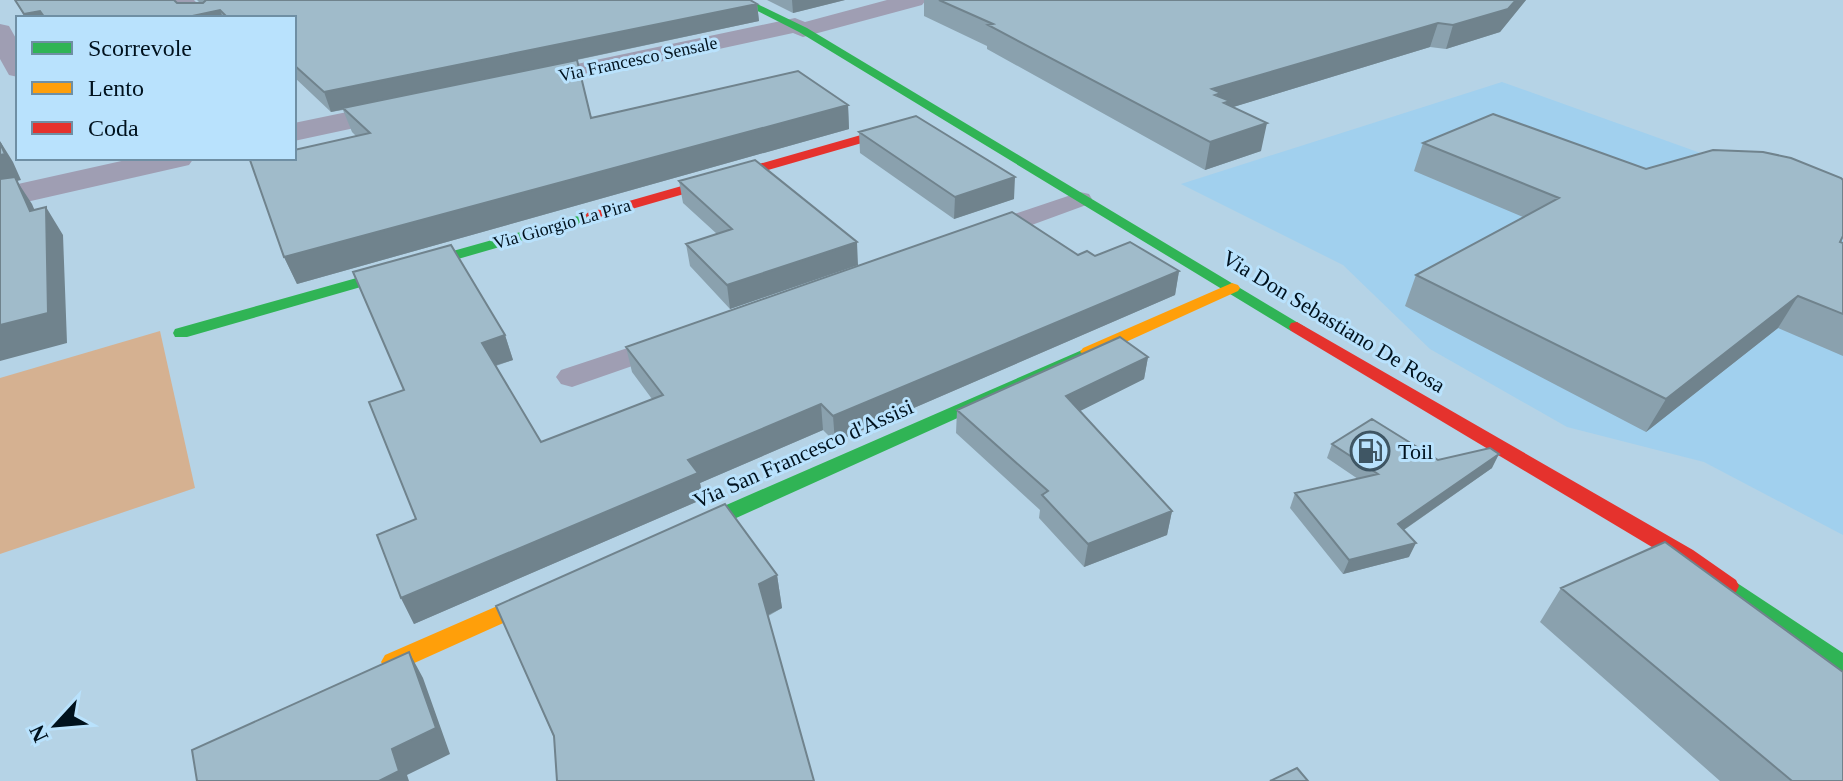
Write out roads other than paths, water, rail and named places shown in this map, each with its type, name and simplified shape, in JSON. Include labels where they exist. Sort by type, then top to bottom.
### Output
[{"type":"street","points":[[180,0],[197,16]]},
{"type":"street","name":"Via Don Sebastiano De Rosa","points":[[741,0],[799,28],[1080,199],[1685,556],[1843,666]]},
{"type":"street","name":"Via Francesco Sensale","points":[[496,89],[799,28],[914,0]]},
{"type":"street","points":[[0,31],[16,65]]},
{"type":"street","points":[[300,124],[435,102]]},
{"type":"street","name":"Via Giorgio La Pira","points":[[181,333],[942,115]]},
{"type":"street","points":[[0,198],[67,170],[160,160]]},
{"type":"street","name":"Via San Francesco d'Assisi","points":[[653,546],[1232,288]]},
{"type":"street","points":[[393,662],[566,585]]},
{"type":"lane","points":[[961,241],[1080,199]]},
{"type":"lane","points":[[572,377],[692,335]]},
{"type":"place","name":"Toil","points":[[1370,451]]}]
